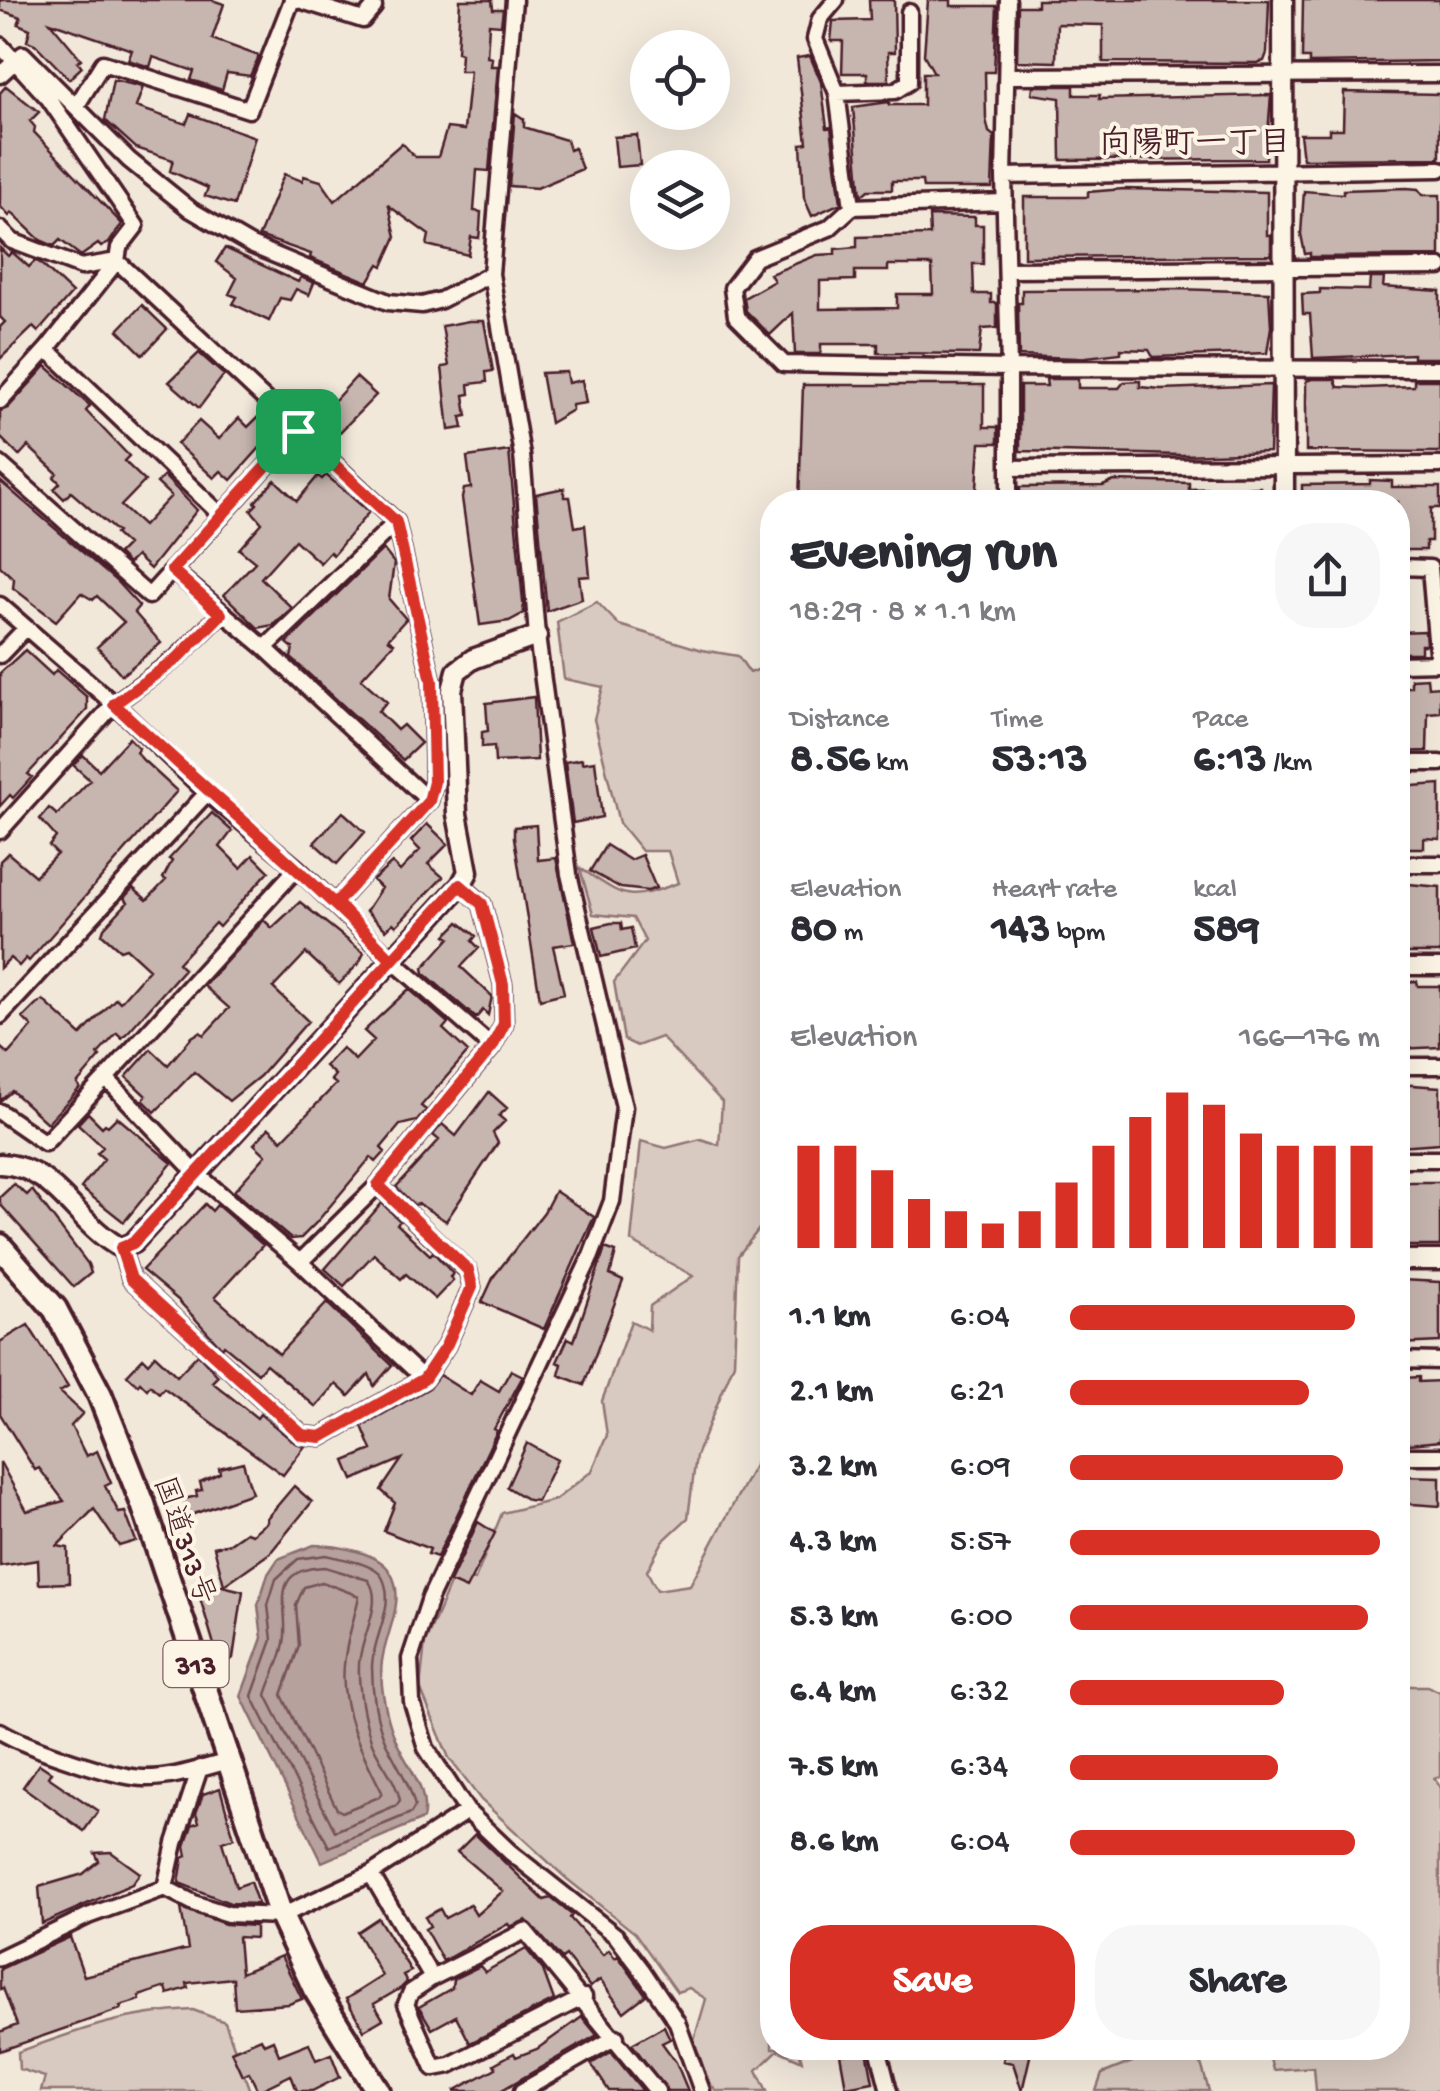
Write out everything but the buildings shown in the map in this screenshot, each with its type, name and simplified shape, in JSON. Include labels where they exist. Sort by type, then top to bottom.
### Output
[{"type":"highway","name":"国道313号","points":[[0,1246],[55,1308],[100,1395],[143,1504],[282,1916],[315,1989],[378,2091]]},
{"type":"street","points":[[77,105],[103,63],[249,110],[295,0],[362,20],[374,7],[373,0]]},
{"type":"street","points":[[514,0],[491,274],[522,455],[537,636],[569,874],[624,1107],[612,1201],[591,1256],[430,1598],[410,1659],[412,1702],[426,1748],[467,1811],[510,1852],[616,1936],[677,2022],[702,2091]]},
{"type":"street","points":[[836,0],[820,19],[814,39],[837,92],[852,207]]},
{"type":"street","points":[[1008,0],[1004,176],[1009,490]]},
{"type":"street","points":[[1283,0],[1284,490]]},
{"type":"street","points":[[837,92],[894,91],[909,82],[909,12]]},
{"type":"street","points":[[0,45],[50,99],[136,226],[120,248],[117,260],[48,349],[0,401]]},
{"type":"street","points":[[0,75],[23,54],[129,160],[190,210],[250,245],[388,302],[422,305],[491,274]]},
{"type":"street","points":[[1008,76],[1440,74]]},
{"type":"street","points":[[1004,176],[1440,170]]},
{"type":"street","points":[[1005,202],[852,207],[828,228],[755,258],[732,288],[736,316],[784,364],[1440,369]]},
{"type":"street","points":[[0,228],[12,241],[81,267],[117,260]]},
{"type":"street","points":[[117,260],[396,522],[432,681],[434,782],[429,801],[336,903]]},
{"type":"street","points":[[1008,270],[1440,268]]},
{"type":"street","points":[[48,349],[222,516]]},
{"type":"street","points":[[0,464],[149,596],[298,431]]},
{"type":"street","points":[[1010,468],[1440,465]]},
{"type":"street","points":[[265,648],[396,522]]},
{"type":"street","points":[[1410,567],[1430,568],[1439,663],[1410,664]]},
{"type":"street","points":[[172,570],[265,648],[429,801]]},
{"type":"street","points":[[0,605],[207,792],[298,868],[392,960],[492,1047]]},
{"type":"street","points":[[0,830],[114,704],[178,658],[221,614]]},
{"type":"street","points":[[0,655],[26,628]]},
{"type":"street","points":[[121,1248],[133,1243],[460,885],[468,872],[457,814],[452,690],[457,670],[473,659],[537,636]]},
{"type":"street","points":[[1410,763],[1440,763]]},
{"type":"street","points":[[0,1016],[207,792]]},
{"type":"street","points":[[1410,864],[1440,864]]},
{"type":"street","points":[[0,1112],[45,1143],[298,868]]},
{"type":"street","points":[[300,1262],[378,1185],[492,1047],[504,1024],[503,984],[482,904],[460,885]]},
{"type":"street","points":[[1410,967],[1440,967]]},
{"type":"street","points":[[1410,1066],[1440,1066]]},
{"type":"street","points":[[106,1078],[197,1174],[300,1262],[424,1379]]},
{"type":"street","points":[[1410,1160],[1440,1159]]},
{"type":"street","points":[[0,1164],[24,1166],[44,1178],[100,1236],[121,1248],[131,1279],[302,1435],[321,1437],[424,1379],[446,1346],[472,1287],[468,1270],[378,1185]]},
{"type":"street","points":[[1410,1260],[1440,1260]]},
{"type":"street","points":[[1410,1360],[1440,1360]]},
{"type":"street","points":[[1410,1456],[1440,1456]]},
{"type":"street","points":[[2,1735],[140,1778],[174,1776],[228,1761]]},
{"type":"street","points":[[165,1888],[200,1768]]},
{"type":"street","points":[[0,1958],[88,1916],[165,1888],[228,1914],[282,1916],[371,1874],[467,1811]]},
{"type":"street","points":[[371,1874],[432,1978]]},
{"type":"street","points":[[584,1997],[450,2065],[434,2068],[406,2004],[410,1992],[432,1978],[526,1931],[584,1997],[658,2091]]},
{"type":"street","points":[[522,2091],[616,2036]]},
{"type":"street","points":[[881,2060],[889,2091]]},
{"type":"shaded area","points":[[597,602],[619,625],[702,650],[738,656],[750,673],[760,669],[760,1228],[738,1256],[734,1363],[696,1456],[688,1518],[663,1541],[647,1571],[657,1590],[690,1585],[760,1454],[760,2060],[768,2060],[757,2070],[767,2091],[716,2091],[707,2080],[694,2040],[706,1999],[689,1988],[677,1992],[635,1933],[567,1879],[481,1800],[449,1758],[420,1688],[425,1643],[453,1577],[475,1580],[502,1513],[555,1500],[592,1471],[607,1435],[602,1401],[631,1321],[649,1330],[650,1306],[693,1276],[631,1241],[641,1141],[666,1148],[701,1139],[719,1145],[722,1102],[661,1037],[637,1046],[624,1040],[614,982],[645,941],[633,918],[593,914],[580,868],[626,894],[647,893],[678,883],[668,851],[642,851],[619,823],[594,719],[603,687],[564,679],[557,622]]},
{"type":"shaded area","points":[[1410,1686],[1428,1686],[1440,1692],[1440,1776],[1434,1778],[1440,1787],[1440,2091],[1316,2091],[1314,2067],[1273,2070],[1270,2060],[1410,2060]]},
{"type":"shaded area","points":[[193,2010],[225,2022],[250,2091],[41,2091],[45,2077],[19,2069],[18,2052],[63,2036],[124,2019]]},
{"type":"shaded area","points":[[1137,2060],[1200,2060],[1209,2091],[1096,2091],[1102,2074]]},
{"type":"water","points":[[314,1545],[345,1548],[377,1559],[395,1582],[396,1604],[382,1661],[382,1689],[391,1728],[420,1787],[424,1808],[423,1819],[322,1862],[241,1696],[262,1638],[258,1605],[268,1574],[278,1559]]},
{"type":"district","name":"向陽町一丁目","points":[[1195,141]]},
{"type":"route","points":[[298,431],[172,570],[221,614],[178,658],[114,704],[207,792],[298,868],[392,960],[460,885],[482,904],[503,984],[504,1024],[492,1047],[378,1185],[468,1270],[472,1287],[446,1346],[424,1379],[321,1437],[302,1435],[131,1279],[121,1248],[133,1243],[392,960],[336,903],[429,801],[434,782],[432,681],[396,522],[298,431]]}]
